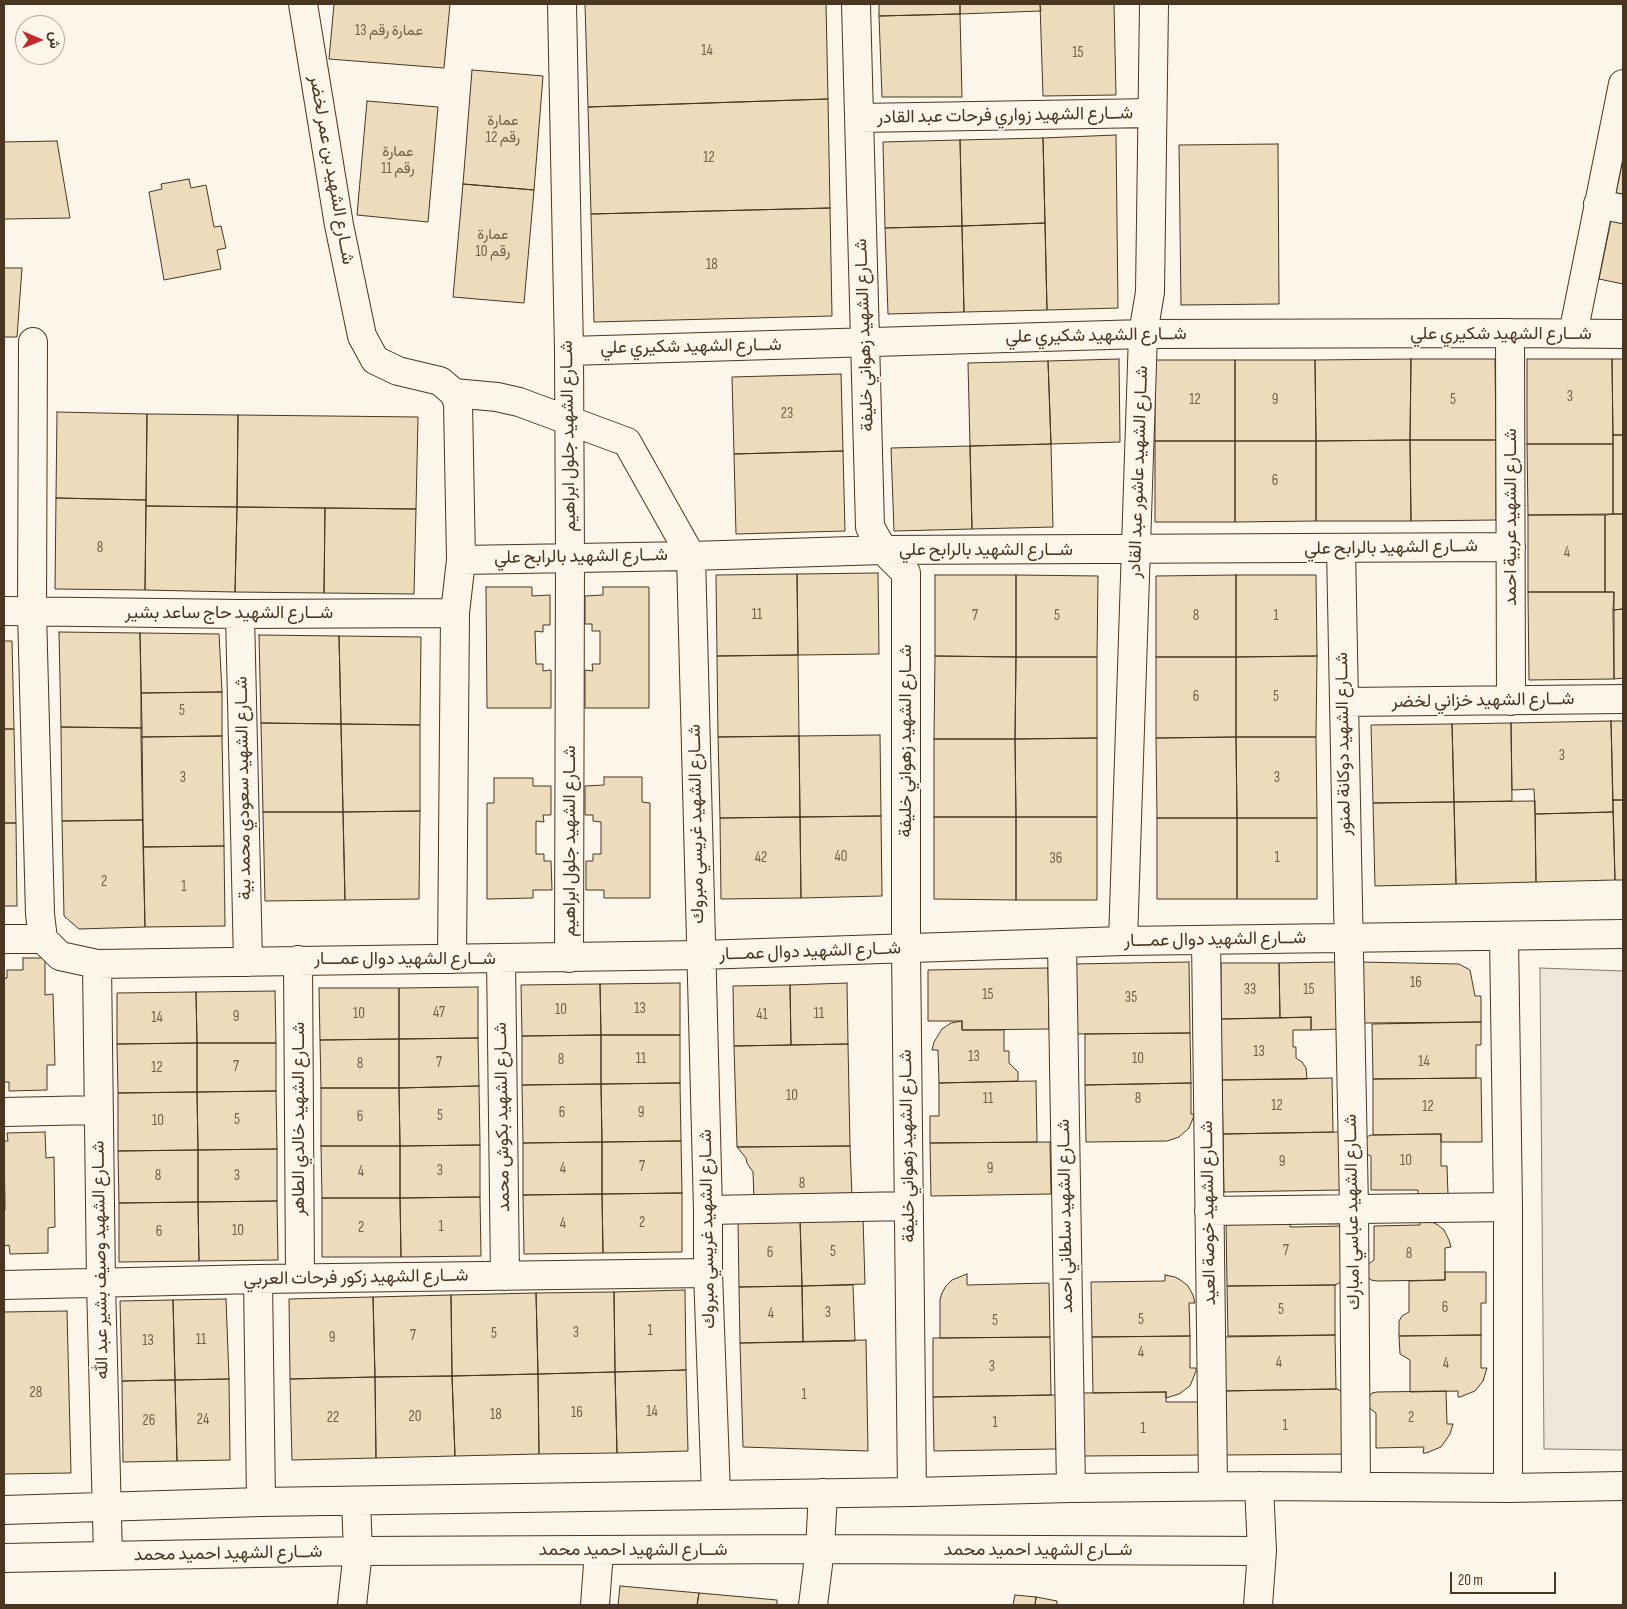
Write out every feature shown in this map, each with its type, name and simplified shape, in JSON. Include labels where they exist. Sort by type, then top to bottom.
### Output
[{"type":"street","name":"شــارع الشهيد بن عمر لخضر","points":[[303,4],[339,225],[362,336],[376,360],[398,371],[440,381],[454,393]]},
{"type":"street","name":"شــارع الشهيد جلول ابراهيم","points":[[562,4],[569,351],[569,958]]},
{"type":"street","name":"شــارع الشهيد زهواني خليفة","points":[[856,4],[870,527],[883,550],[906,573],[906,948],[912,1492]]},
{"type":"street","name":"شــارع الشهيد عاشور عبد القادر","points":[[1123,941],[1143,334],[1150,292],[1154,4]]},
{"type":"street","points":[[1573,334],[1611,207],[1623,84]]},
{"type":"street","name":"شــارع الشهيد زواري فرحات عبد القادر","points":[[859,118],[1152,113]]},
{"type":"street","name":"شــارع الشهيد عربية احمد","points":[[1510,333],[1511,700]]},
{"type":"street","name":"شــارع الشهيد شكيري علي","points":[[569,351],[1143,334],[1623,334]]},
{"type":"street","points":[[4,939],[43,939],[40,914],[32,612],[34,342]]},
{"type":"street","points":[[452,959],[454,613],[461,560],[458,403],[454,393]]},
{"type":"street","name":"شــارع الشهيد غريسي مبروك","points":[[454,393],[497,397],[519,402],[628,442],[691,556],[708,1273],[716,1494]]},
{"type":"street","name":"شــارع الشهيد بالرابح علي","points":[[461,560],[883,550],[1511,547]]},
{"type":"street","name":"شــارع الشهيد دوكانة لمنور","points":[[1341,549],[1348,938]]},
{"type":"street","name":"شــارع الشهيد حاج ساعد بشير","points":[[4,611],[240,614],[454,613]]},
{"type":"street","name":"شــارع الشهيد سعودي محمد بية","points":[[240,614],[248,962]]},
{"type":"street","name":"شــارع الشهيد خزاني لخضر","points":[[1344,702],[1623,699]]},
{"type":"street","name":"شــارع الشهيد دوال عمـــار","points":[[43,939],[60,956],[97,964],[569,958],[1123,941],[1623,934]]},
{"type":"street","points":[[1504,936],[1508,1207],[1508,1488]]},
{"type":"street","name":"شــارع الشهيد عباسي امبارك","points":[[1348,938],[1354,1208],[1356,1486]]},
{"type":"street","name":"شــارع الشهيد خوصة العيد","points":[[1206,940],[1213,1486]]},
{"type":"street","name":"شــارع الشهيد سلطاني احمد","points":[[1062,943],[1071,1488]]},
{"type":"street","name":"شــارع الشهيد بكوش محمد","points":[[501,959],[504,1276]]},
{"type":"street","name":"شــارع الشهيد خالدي الطاهر","points":[[298,960],[300,1278]]},
{"type":"street","name":"شــارع الشهيد وصيف بشير عبد الله","points":[[97,964],[101,1283],[108,1556]]},
{"type":"street","points":[[4,1112],[98,1110]]},
{"type":"street","points":[[708,1210],[909,1206]]},
{"type":"street","points":[[1209,1211],[1508,1207]]},
{"type":"street","name":"شــارع الشهيد زكور فرحات العربي","points":[[4,1285],[300,1278],[708,1273]]},
{"type":"street","points":[[258,1279],[261,1502]]},
{"type":"street","points":[[1258,1605],[1262,1551],[1259,1486]]},
{"type":"street","points":[[4,1510],[261,1502],[1071,1488],[1356,1486],[1508,1488],[1623,1486]]},
{"type":"street","points":[[813,1605],[820,1550],[823,1493]]},
{"type":"street","points":[[352,1605],[358,1551],[356,1501]]},
{"type":"street","points":[[594,1605],[599,1550]]},
{"type":"street","name":"شــارع الشهيد احميد محمد","points":[[4,1558],[358,1551],[1262,1551]]},
{"type":"shaded area","points":[[1540,968],[1623,971],[1623,1450],[1544,1449]]},
{"type":"building","points":[[334,4],[450,4],[444,68],[329,59]]},
{"type":"building","points":[[585,4],[826,4],[828,99],[588,107]]},
{"type":"building","points":[[879,4],[960,4],[960,14],[879,16]]},
{"type":"building","points":[[960,4],[1040,4],[1041,11],[960,14]]},
{"type":"building","points":[[1040,4],[1114,4],[1116,95],[1043,96]]},
{"type":"building","points":[[960,14],[962,97],[882,97],[879,16]]},
{"type":"building","points":[[472,70],[543,76],[534,190],[463,184]]},
{"type":"building","points":[[828,99],[830,208],[591,214],[588,107]]},
{"type":"building","points":[[367,101],[438,107],[428,222],[357,215]]},
{"type":"building","points":[[1116,135],[1118,308],[1047,310],[1043,138]]},
{"type":"building","points":[[1043,138],[1045,223],[962,226],[960,140]]},
{"type":"building","points":[[960,140],[962,226],[885,228],[883,142]]},
{"type":"building","points":[[57,141],[70,218],[4,219],[4,142]]},
{"type":"building","points":[[1278,144],[1279,304],[1181,305],[1179,145]]},
{"type":"building","points":[[1623,159],[1623,194],[1616,193]]},
{"type":"building","points":[[189,179],[191,188],[206,185],[214,227],[221,226],[226,248],[217,250],[221,269],[164,280],[149,192],[162,189],[161,184]]},
{"type":"building","points":[[463,184],[534,190],[524,303],[453,297]]},
{"type":"building","points":[[830,208],[832,316],[594,322],[591,214]]},
{"type":"building","points":[[1611,220],[1623,222],[1623,284],[1599,279]]},
{"type":"building","points":[[1045,223],[1047,310],[964,312],[962,226]]},
{"type":"building","points":[[962,226],[964,312],[888,314],[885,228]]},
{"type":"building","points":[[4,268],[22,268],[17,337],[4,337]]},
{"type":"building","points":[[1119,359],[1120,442],[1051,444],[1048,361]]},
{"type":"building","points":[[1411,359],[1410,440],[1316,441],[1315,360]]},
{"type":"building","points":[[1411,359],[1495,359],[1496,440],[1410,440]]},
{"type":"building","points":[[1527,359],[1612,359],[1613,444],[1527,444]]},
{"type":"building","points":[[1612,359],[1623,359],[1623,435],[1613,435]]},
{"type":"building","points":[[1155,360],[1235,360],[1235,441],[1155,441]]},
{"type":"building","points":[[1235,360],[1315,360],[1316,441],[1235,441]]},
{"type":"building","points":[[1048,361],[1051,444],[970,446],[968,363]]},
{"type":"building","points":[[841,374],[843,451],[734,454],[732,377]]},
{"type":"building","points":[[57,412],[147,414],[146,500],[56,498]]},
{"type":"building","points":[[147,414],[238,415],[237,507],[146,506]]},
{"type":"building","points":[[238,415],[418,417],[416,509],[237,507]]},
{"type":"building","points":[[1613,435],[1623,435],[1623,514],[1613,514]]},
{"type":"building","points":[[1410,440],[1411,521],[1316,521],[1316,441]]},
{"type":"building","points":[[1410,440],[1496,440],[1496,520],[1411,521]]},
{"type":"building","points":[[1155,441],[1235,441],[1235,522],[1155,522]]},
{"type":"building","points":[[1235,441],[1316,441],[1316,521],[1235,522]]},
{"type":"building","points":[[1051,444],[1053,527],[972,529],[970,446]]},
{"type":"building","points":[[1527,444],[1613,444],[1613,514],[1528,515]]},
{"type":"building","points":[[970,446],[972,529],[894,531],[891,448]]},
{"type":"building","points":[[843,451],[845,531],[736,534],[734,454]]},
{"type":"building","points":[[56,498],[146,500],[145,590],[55,589]]},
{"type":"building","points":[[146,506],[237,507],[235,592],[145,590]]},
{"type":"building","points":[[237,507],[325,508],[324,593],[235,592]]},
{"type":"building","points":[[325,508],[416,509],[414,594],[324,593]]},
{"type":"building","points":[[1623,514],[1623,609],[1613,610],[1614,592],[1605,592],[1605,515]]},
{"type":"building","points":[[1528,515],[1605,515],[1605,592],[1528,592]]},
{"type":"building","points":[[878,573],[879,654],[798,655],[797,574]]},
{"type":"building","points":[[797,574],[798,655],[717,656],[716,575]]},
{"type":"building","points":[[935,575],[1016,575],[1016,657],[935,656]]},
{"type":"building","points":[[1016,575],[1098,576],[1097,657],[1016,657]]},
{"type":"building","points":[[1236,575],[1316,575],[1317,656],[1236,657]]},
{"type":"building","points":[[1236,575],[1236,657],[1156,657],[1156,576]]},
{"type":"building","points":[[486,587],[532,587],[532,596],[550,595],[550,625],[543,625],[543,632],[535,631],[536,664],[543,664],[543,671],[551,670],[551,708],[487,708]]},
{"type":"building","points":[[603,587],[649,587],[649,708],[585,708],[585,670],[593,671],[592,664],[600,664],[600,631],[592,631],[592,624],[585,624],[585,596],[603,595]]},
{"type":"building","points":[[1528,592],[1614,592],[1614,679],[1529,680]]},
{"type":"building","points":[[1623,609],[1623,678],[1614,679],[1613,610]]},
{"type":"building","points":[[59,632],[140,633],[142,728],[61,727]]},
{"type":"building","points":[[140,633],[219,634],[222,692],[141,693]]},
{"type":"building","points":[[259,635],[339,636],[341,724],[261,723]]},
{"type":"building","points":[[339,636],[421,637],[420,725],[341,724]]},
{"type":"building","points":[[4,641],[12,641],[14,729],[4,729]]},
{"type":"building","points":[[798,655],[799,736],[718,737],[717,656]]},
{"type":"building","points":[[935,656],[1016,657],[1015,739],[934,739]]},
{"type":"building","points":[[1317,656],[1316,737],[1236,737],[1236,657]]},
{"type":"building","points":[[1016,657],[1097,657],[1097,738],[1015,739]]},
{"type":"building","points":[[1156,657],[1236,657],[1236,737],[1156,738]]},
{"type":"building","points":[[222,692],[222,736],[141,737],[141,693]]},
{"type":"building","points":[[1611,721],[1623,721],[1623,800],[1613,800]]},
{"type":"building","points":[[1611,721],[1613,812],[1535,814],[1534,789],[1512,790],[1511,723]]},
{"type":"building","points":[[261,723],[341,724],[343,812],[263,812]]},
{"type":"building","points":[[1511,723],[1512,801],[1454,802],[1452,724]]},
{"type":"building","points":[[341,724],[420,725],[420,811],[343,812]]},
{"type":"building","points":[[1452,724],[1454,802],[1373,803],[1371,725]]},
{"type":"building","points":[[61,727],[142,728],[143,820],[62,821]]},
{"type":"building","points":[[4,729],[14,729],[16,823],[4,823]]},
{"type":"building","points":[[880,735],[881,816],[800,817],[799,736]]},
{"type":"building","points":[[222,736],[224,846],[143,847],[141,737]]},
{"type":"building","points":[[799,736],[800,817],[720,818],[718,737]]},
{"type":"building","points":[[1236,737],[1237,818],[1157,818],[1156,738]]},
{"type":"building","points":[[1236,737],[1316,737],[1317,818],[1237,818]]},
{"type":"building","points":[[1097,738],[1097,817],[1016,817],[1015,739]]},
{"type":"building","points":[[934,739],[1015,739],[1016,817],[934,817]]},
{"type":"building","points":[[604,777],[642,777],[642,802],[650,803],[650,898],[604,898],[604,890],[586,890],[586,861],[593,861],[593,854],[601,854],[601,822],[593,821],[593,815],[585,815],[585,786],[604,785]]},
{"type":"building","points":[[494,778],[533,778],[533,786],[551,786],[551,815],[543,815],[544,822],[536,821],[536,854],[544,854],[544,861],[551,861],[552,890],[533,890],[533,898],[487,899],[487,803],[494,803]]},
{"type":"building","points":[[1613,800],[1623,800],[1623,880],[1615,880]]},
{"type":"building","points":[[1535,801],[1536,882],[1456,884],[1454,802]]},
{"type":"building","points":[[1454,802],[1456,884],[1375,886],[1373,803]]},
{"type":"building","points":[[420,811],[419,899],[345,900],[343,812]]},
{"type":"building","points":[[263,812],[343,812],[345,900],[265,901]]},
{"type":"building","points":[[1613,812],[1615,880],[1536,882],[1535,814]]},
{"type":"building","points":[[881,816],[882,896],[801,898],[800,817]]},
{"type":"building","points":[[800,817],[801,898],[721,899],[720,818]]},
{"type":"building","points":[[934,817],[1016,817],[1016,900],[934,899]]},
{"type":"building","points":[[1016,817],[1097,817],[1097,900],[1016,900]]},
{"type":"building","points":[[1157,818],[1237,818],[1237,899],[1157,899]]},
{"type":"building","points":[[1237,818],[1317,818],[1317,899],[1237,899]]},
{"type":"building","points":[[143,820],[145,927],[79,929],[64,916],[62,821]]},
{"type":"building","points":[[4,823],[16,823],[17,906],[4,906]]},
{"type":"building","points":[[224,846],[225,926],[145,927],[143,847]]},
{"type":"building","points":[[23,958],[45,958],[45,995],[53,994],[55,1065],[47,1065],[47,1090],[9,1091],[9,1082],[4,1082],[4,979],[7,978],[7,970],[23,970]]},
{"type":"building","points":[[1189,962],[1190,1033],[1073,1034],[1073,964]]},
{"type":"building","points":[[1338,962],[1339,1029],[1311,1030],[1311,1017],[1280,1018],[1279,963]]},
{"type":"building","points":[[1360,962],[1459,964],[1470,970],[1475,996],[1481,996],[1481,1022],[1366,1023],[1363,1021]]},
{"type":"building","points":[[1221,963],[1279,963],[1280,1018],[1221,1019]]},
{"type":"building","points":[[1048,968],[1049,1029],[962,1030],[962,1021],[928,1021],[928,970]]},
{"type":"building","points":[[680,983],[680,1035],[601,1035],[600,984]]},
{"type":"building","points":[[847,983],[848,1044],[791,1045],[790,985]]},
{"type":"building","points":[[600,984],[601,1035],[522,1036],[521,985]]},
{"type":"building","points":[[790,985],[791,1045],[734,1046],[733,986]]},
{"type":"building","points":[[478,987],[478,1038],[399,1039],[399,988]]},
{"type":"building","points":[[319,988],[399,988],[399,1039],[320,1040]]},
{"type":"building","points":[[275,991],[276,1043],[197,1043],[196,992]]},
{"type":"building","points":[[196,992],[197,1043],[117,1044],[117,993]]},
{"type":"building","points":[[1311,1017],[1311,1030],[1293,1030],[1293,1047],[1296,1047],[1296,1058],[1306,1068],[1307,1079],[1222,1080],[1221,1019]]},
{"type":"building","points":[[962,1021],[962,1030],[1004,1030],[1004,1051],[1009,1051],[1009,1063],[1018,1072],[1018,1081],[939,1083],[938,1050],[932,1050],[934,1042],[942,1029],[951,1023]]},
{"type":"building","points":[[1481,1022],[1481,1045],[1476,1045],[1476,1078],[1373,1079],[1372,1024]]},
{"type":"building","points":[[1190,1033],[1191,1083],[1085,1085],[1085,1034]]},
{"type":"building","points":[[601,1035],[680,1035],[680,1083],[601,1084]]},
{"type":"building","points":[[601,1035],[601,1084],[522,1085],[522,1036]]},
{"type":"building","points":[[478,1038],[479,1086],[399,1088],[399,1039]]},
{"type":"building","points":[[399,1039],[399,1088],[321,1088],[320,1040]]},
{"type":"building","points":[[197,1043],[276,1043],[276,1091],[197,1092]]},
{"type":"building","points":[[197,1043],[197,1092],[118,1093],[117,1044]]},
{"type":"building","points":[[848,1044],[850,1146],[737,1147],[734,1046]]},
{"type":"building","points":[[1332,1078],[1333,1132],[1223,1134],[1222,1080]]},
{"type":"building","points":[[1481,1078],[1482,1142],[1441,1142],[1441,1134],[1373,1135],[1373,1079]]},
{"type":"building","points":[[1036,1081],[1037,1142],[930,1143],[930,1116],[939,1116],[939,1083]]},
{"type":"building","points":[[680,1083],[681,1141],[602,1142],[601,1084]]},
{"type":"building","points":[[1191,1083],[1191,1114],[1194,1114],[1194,1116],[1189,1128],[1179,1137],[1167,1141],[1086,1142],[1085,1085]]},
{"type":"building","points":[[601,1084],[602,1142],[523,1143],[522,1085]]},
{"type":"building","points":[[479,1086],[480,1145],[400,1146],[399,1088]]},
{"type":"building","points":[[321,1088],[399,1088],[400,1146],[321,1146]]},
{"type":"building","points":[[276,1091],[277,1149],[198,1150],[197,1092]]},
{"type":"building","points":[[197,1092],[198,1150],[118,1151],[118,1093]]},
{"type":"building","points":[[45,1132],[46,1158],[54,1157],[55,1227],[48,1228],[48,1253],[10,1254],[9,1245],[4,1246],[4,1141],[8,1141],[7,1133]]},
{"type":"building","points":[[1340,1132],[1341,1190],[1224,1192],[1223,1134]]},
{"type":"building","points":[[1441,1134],[1441,1166],[1447,1166],[1448,1195],[1418,1196],[1418,1190],[1371,1190],[1371,1156],[1366,1154],[1366,1137],[1371,1135]]},
{"type":"building","points":[[681,1141],[682,1193],[602,1194],[602,1142]]},
{"type":"building","points":[[602,1142],[602,1194],[523,1195],[523,1143]]},
{"type":"building","points":[[1050,1142],[1051,1194],[931,1196],[930,1143]]},
{"type":"building","points":[[480,1145],[480,1197],[400,1198],[400,1146]]},
{"type":"building","points":[[321,1146],[400,1146],[400,1198],[322,1198]]},
{"type":"building","points":[[850,1146],[852,1197],[754,1199],[753,1172],[746,1158],[737,1147]]},
{"type":"building","points":[[277,1149],[277,1201],[198,1202],[198,1150]]},
{"type":"building","points":[[198,1150],[198,1202],[119,1203],[118,1151]]},
{"type":"building","points":[[682,1193],[682,1252],[603,1253],[602,1194]]},
{"type":"building","points":[[602,1194],[603,1253],[524,1254],[523,1195]]},
{"type":"building","points":[[480,1197],[481,1256],[401,1257],[400,1198]]},
{"type":"building","points":[[322,1198],[400,1198],[401,1257],[322,1257]]},
{"type":"building","points":[[277,1201],[278,1260],[199,1261],[198,1202]]},
{"type":"building","points":[[198,1202],[199,1261],[119,1262],[119,1203]]},
{"type":"building","points":[[863,1218],[865,1284],[802,1286],[800,1220]]},
{"type":"building","points":[[1290,1218],[1290,1227],[1344,1226],[1341,1282],[1335,1285],[1227,1286],[1226,1219]]},
{"type":"building","points":[[1420,1219],[1428,1220],[1438,1225],[1444,1230],[1449,1240],[1451,1247],[1445,1248],[1445,1280],[1371,1280],[1367,1276],[1366,1266],[1374,1260],[1374,1226],[1420,1225]]},
{"type":"building","points":[[800,1220],[802,1286],[739,1287],[738,1221]]},
{"type":"building","points":[[1445,1272],[1486,1272],[1486,1303],[1481,1303],[1481,1335],[1399,1336],[1399,1321],[1402,1316],[1409,1312],[1409,1281],[1445,1280]]},
{"type":"building","points":[[967,1274],[967,1285],[1049,1283],[1050,1337],[940,1338],[940,1300],[942,1293],[952,1280]]},
{"type":"building","points":[[1165,1275],[1182,1281],[1188,1286],[1193,1295],[1195,1303],[1189,1303],[1190,1336],[1092,1337],[1091,1282],[1165,1281]]},
{"type":"building","points":[[853,1285],[855,1341],[803,1342],[802,1286]]},
{"type":"building","points":[[1335,1285],[1335,1335],[1228,1336],[1227,1286]]},
{"type":"building","points":[[802,1286],[803,1342],[740,1343],[739,1287]]},
{"type":"building","points":[[685,1290],[686,1370],[615,1372],[614,1292]]},
{"type":"building","points":[[614,1292],[615,1372],[538,1374],[536,1293]]},
{"type":"building","points":[[536,1293],[538,1374],[452,1376],[451,1295]]},
{"type":"building","points":[[451,1295],[452,1376],[375,1377],[373,1297]]},
{"type":"building","points":[[373,1297],[375,1377],[290,1379],[289,1299]]},
{"type":"building","points":[[226,1299],[229,1379],[175,1380],[173,1300]]},
{"type":"building","points":[[173,1300],[175,1380],[122,1381],[120,1301]]},
{"type":"building","points":[[67,1311],[71,1473],[4,1474],[4,1312]]},
{"type":"building","points":[[1335,1335],[1336,1389],[1222,1391],[1222,1337]]},
{"type":"building","points":[[1481,1335],[1481,1368],[1487,1368],[1483,1381],[1475,1391],[1460,1397],[1458,1397],[1458,1391],[1410,1392],[1410,1360],[1400,1354],[1399,1336]]},
{"type":"building","points":[[1190,1336],[1190,1368],[1196,1368],[1196,1371],[1190,1386],[1179,1394],[1166,1398],[1166,1392],[1093,1393],[1092,1337]]},
{"type":"building","points":[[1050,1337],[1051,1395],[933,1397],[933,1338]]},
{"type":"building","points":[[866,1340],[868,1451],[743,1447],[740,1343]]},
{"type":"building","points":[[686,1370],[688,1451],[617,1453],[615,1372]]},
{"type":"building","points":[[615,1372],[617,1453],[539,1454],[538,1374]]},
{"type":"building","points":[[538,1374],[539,1454],[455,1456],[452,1376]]},
{"type":"building","points":[[452,1376],[455,1456],[376,1458],[375,1377]]},
{"type":"building","points":[[375,1377],[376,1458],[292,1460],[290,1379]]},
{"type":"building","points":[[229,1379],[230,1460],[177,1461],[175,1380]]},
{"type":"building","points":[[175,1380],[177,1461],[123,1462],[122,1381]]},
{"type":"building","points":[[1337,1389],[1345,1393],[1347,1454],[1223,1455],[1222,1391]]},
{"type":"building","points":[[1446,1391],[1447,1424],[1453,1424],[1450,1434],[1441,1447],[1426,1453],[1423,1453],[1424,1447],[1376,1448],[1376,1413],[1368,1407],[1369,1397],[1372,1393]]},
{"type":"building","points":[[1166,1392],[1166,1402],[1202,1402],[1203,1455],[1084,1456],[1083,1393]]},
{"type":"building","points":[[1056,1395],[1056,1449],[934,1451],[933,1397]]},
{"type":"building","points":[[620,1586],[699,1593],[697,1605],[618,1605]]},
{"type":"building","points":[[699,1593],[777,1600],[777,1605],[697,1605]]},
{"type":"building","points":[[1015,1595],[1036,1597],[1035,1605],[1013,1605]]},
{"type":"building","points":[[1036,1597],[1057,1601],[1057,1605],[1035,1605]]}]
